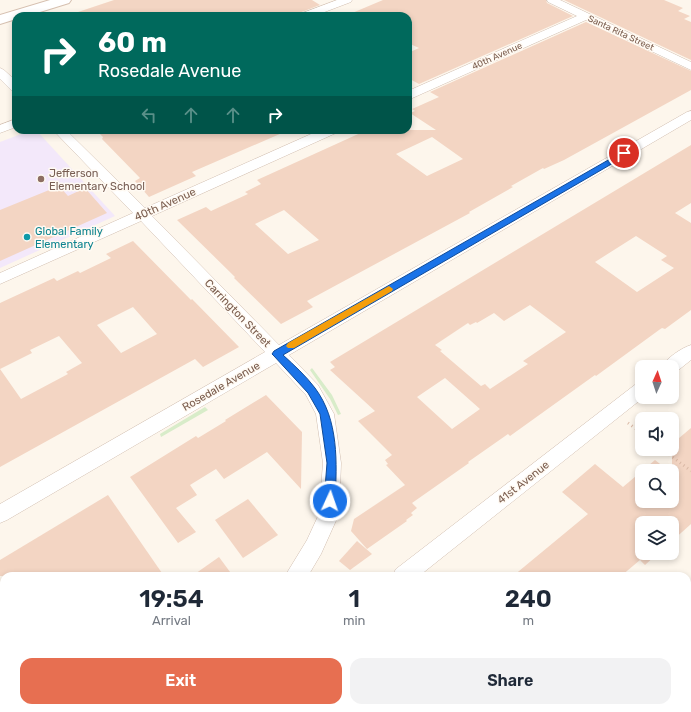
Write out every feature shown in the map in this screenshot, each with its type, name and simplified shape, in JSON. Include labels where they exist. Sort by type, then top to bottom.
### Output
[{"type":"street","points":[[26,12],[64,0]]},
{"type":"street","points":[[315,12],[347,0]]},
{"type":"street","name":"Santa Rita Street","points":[[552,0],[691,66]]},
{"type":"street","points":[[0,20],[12,16]]},
{"type":"street","name":"40th Avenue","points":[[412,94],[586,16]]},
{"type":"street","points":[[0,72],[12,84]]},
{"type":"street","name":"Rosedale Avenue","points":[[0,514],[691,115]]},
{"type":"street","points":[[0,129],[12,124]]},
{"type":"street","name":"Carrington Street","points":[[63,134],[312,390],[325,414],[332,463],[329,514],[314,548],[299,572]]},
{"type":"street","name":"40th Avenue","points":[[0,279],[322,134]]},
{"type":"street","points":[[679,360],[691,351]]},
{"type":"street","name":"41st Avenue","points":[[408,572],[635,394]]},
{"type":"path","points":[[671,456],[691,471]]},
{"type":"shaded area","name":"Jefferson Elementary School","points":[[21,134],[40,134],[115,216],[0,268],[0,142]]},
{"type":"green space","points":[[312,368],[332,395],[341,414],[338,415],[330,399],[310,370]]},
{"type":"green space","points":[[205,407],[208,410],[161,437],[160,434]]},
{"type":"building","points":[[114,0],[312,0],[320,5],[302,12],[78,12]]},
{"type":"building","points":[[383,0],[546,0],[547,3],[573,16],[419,84],[412,80],[412,51],[419,48],[412,45],[412,12],[354,12]]},
{"type":"building","points":[[564,0],[664,0],[683,8],[678,11],[690,16],[684,19],[691,22],[691,60]]},
{"type":"building","points":[[586,22],[691,71],[691,90],[564,160],[544,169],[543,168],[511,186],[513,187],[469,212],[470,213],[307,301],[313,307],[281,324],[177,220],[206,207],[211,211],[248,194],[245,192],[261,184],[257,180],[358,134],[412,134],[412,130],[436,130],[412,114],[412,112],[415,111],[412,109],[439,97],[430,92]],"holes":[[[432,137],[463,159],[427,176],[396,154]],[[284,210],[319,240],[288,254],[255,224]]]},
{"type":"building","points":[[100,134],[280,134],[192,172],[196,176],[149,197],[135,181],[140,178],[102,139],[103,137]]},
{"type":"building","points":[[691,145],[691,203],[675,213],[691,223],[691,310],[665,329],[662,328],[659,330],[510,436],[508,434],[412,503],[417,508],[411,513],[413,515],[406,520],[407,521],[367,549],[351,531],[354,519],[405,485],[386,465],[388,464],[385,460],[392,455],[358,421],[375,411],[330,370],[335,367],[330,362]],"holes":[[[636,236],[667,256],[661,260],[674,268],[637,292],[595,262]],[[530,305],[566,332],[523,361],[528,364],[490,389],[485,384],[481,386],[435,345],[468,323],[470,325],[476,322],[477,323],[494,313],[504,321]],[[445,378],[480,409],[452,429],[417,397]]]},
{"type":"building","name":"Global Family Elementary","points":[[59,186],[68,196],[85,188],[107,213],[0,261],[0,210]]},
{"type":"building","points":[[133,241],[239,347],[203,367],[195,359],[0,467],[0,369],[0,303],[54,278],[57,281],[78,271],[80,273],[111,258],[106,254]],"holes":[[[133,307],[157,334],[121,353],[97,325]],[[59,336],[82,363],[66,372],[68,374],[21,399],[0,369],[32,353],[30,350]]]},
{"type":"building","points":[[266,395],[302,432],[301,489],[267,452],[224,479],[216,469],[190,485],[197,495],[176,508],[196,532],[178,543],[130,477],[196,436],[198,438]]},
{"type":"building","points":[[691,428],[691,524],[679,535],[679,516],[635,516],[635,560],[640,560],[626,572],[518,572],[588,514],[562,492],[595,464],[623,487],[635,477],[635,508],[679,508],[679,464],[672,464],[672,456],[679,456],[679,438]]},
{"type":"building","points":[[655,460],[660,464],[650,464]]},
{"type":"building","points":[[108,495],[161,572],[0,572],[0,560]]},
{"type":"building","points":[[248,499],[278,535],[243,558],[215,520]]},
{"type":"building","points":[[357,541],[372,554],[350,570],[339,561]]},
{"type":"building","points":[[219,557],[230,572],[198,572]]},
{"type":"building","points":[[640,560],[650,560],[645,565]]},
{"type":"slow traffic","points":[[291,346],[389,289]]},
{"type":"place","name":"Jefferson Elementary School","points":[[41,179]]},
{"type":"place","name":"Global Family Elementary","points":[[27,237]]},
{"type":"route","points":[[330,501],[332,463],[325,414],[312,390],[277,354],[624,153]]}]
